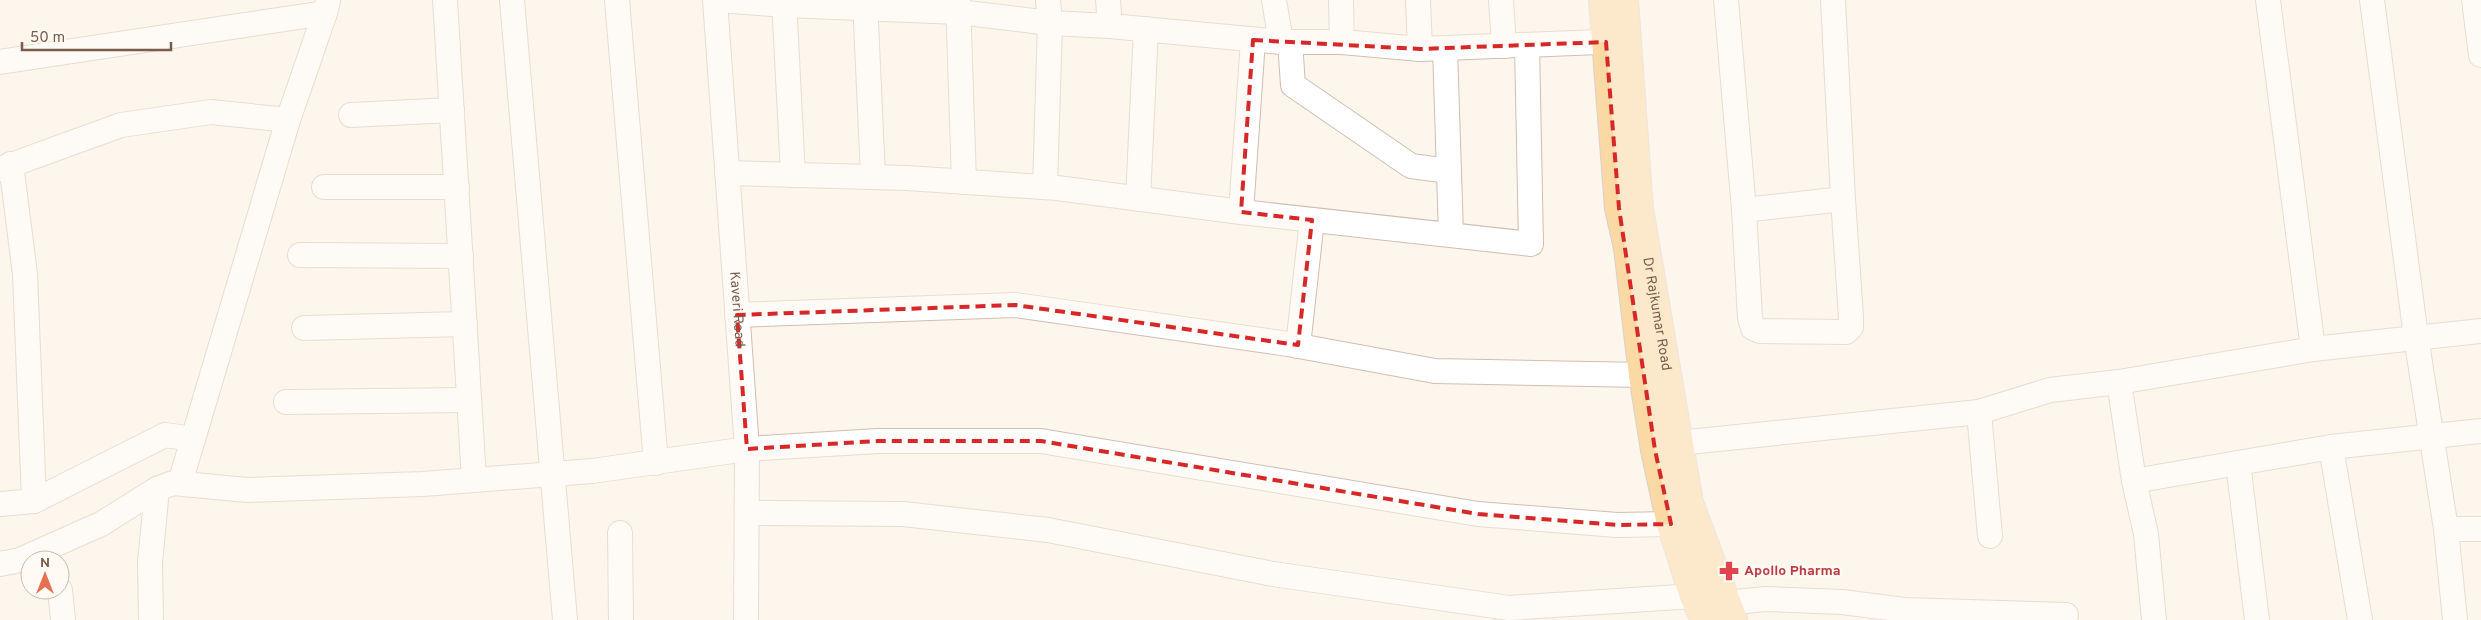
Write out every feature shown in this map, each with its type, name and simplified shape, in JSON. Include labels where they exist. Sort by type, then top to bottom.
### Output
[{"type":"main road","name":"Dr Rajkumar Road","points":[[1603,0],[1617,41],[1639,209],[1689,503],[1730,612]]},
{"type":"main road","name":"Dr Rajkumar Road","points":[[1624,0],[1617,41],[1619,208],[1628,248],[1643,375],[1655,450],[1671,524],[1694,596],[1705,620]]},
{"type":"street","points":[[445,0],[474,480]]},
{"type":"street","points":[[512,0],[565,620]]},
{"type":"street","points":[[617,0],[656,462]]},
{"type":"street","name":"Kaveri Road","points":[[715,0],[747,449],[746,620]]},
{"type":"street","points":[[719,0],[958,6],[1049,11],[1110,26],[1253,40],[1342,42],[1420,49],[1617,41]]},
{"type":"street","points":[[1108,0],[1110,26]]},
{"type":"street","points":[[1274,0],[1285,42],[1293,85],[1411,166],[1449,171]]},
{"type":"street","points":[[1341,0],[1342,42]]},
{"type":"street","points":[[1418,0],[1420,49]]},
{"type":"street","points":[[726,174],[873,177],[1045,187],[1241,212],[1531,244],[1515,46],[1501,0]]},
{"type":"street","points":[[1726,0],[1744,210],[1750,318],[1753,328],[1760,331],[1846,332],[1851,327],[1851,317],[1833,0]]},
{"type":"street","points":[[2268,0],[2313,349]]},
{"type":"street","points":[[2372,0],[2416,337],[2446,529],[2454,620]]},
{"type":"street","points":[[2474,0],[2481,55]]},
{"type":"street","points":[[784,3],[793,175]]},
{"type":"street","points":[[865,4],[873,177]]},
{"type":"street","points":[[0,62],[326,6],[288,120],[180,483]]},
{"type":"street","points":[[958,6],[964,182]]},
{"type":"street","points":[[1045,187],[1049,11]]},
{"type":"street","points":[[1138,198],[1146,29]]},
{"type":"street","points":[[1241,212],[1253,40]]},
{"type":"street","points":[[1446,48],[1451,235]]},
{"type":"street","points":[[351,115],[452,110]]},
{"type":"street","points":[[34,501],[25,274],[6,166],[121,125],[211,112],[288,120]]},
{"type":"street","points":[[324,187],[457,187]]},
{"type":"street","points":[[1744,210],[1843,199]]},
{"type":"street","points":[[1298,346],[1312,220]]},
{"type":"street","points":[[300,255],[461,256]]},
{"type":"street","points":[[737,315],[1015,305],[1104,316],[1298,346],[1435,371],[1643,375]]},
{"type":"street","points":[[304,328],[465,324]]},
{"type":"street","points":[[1679,443],[1979,412],[2050,390],[2120,382],[2313,349],[2481,331]]},
{"type":"street","points":[[2120,382],[2134,481],[2146,534],[2154,620]]},
{"type":"street","points":[[286,402],[469,400]]},
{"type":"street","points":[[1979,412],[1990,536]]},
{"type":"street","points":[[2134,481],[2331,447],[2481,431]]},
{"type":"street","points":[[0,504],[34,501],[165,435],[193,440]]},
{"type":"street","points":[[0,564],[20,560],[101,524],[157,488],[173,483],[246,490],[474,480],[553,474],[747,449],[878,442],[1040,442],[1478,514],[1617,525],[1671,524]]},
{"type":"street","points":[[2331,447],[2360,620]]},
{"type":"street","points":[[2238,463],[2257,620]]},
{"type":"street","points":[[151,620],[150,563],[157,488]]},
{"type":"street","points":[[747,513],[903,514],[1048,530],[1273,574],[1509,608],[1694,596]]},
{"type":"street","points":[[2446,529],[2481,529]]},
{"type":"street","points":[[620,533],[621,620]]},
{"type":"street","points":[[1730,612],[1765,599],[1842,602],[1904,610],[2066,615]]},
{"type":"street","points":[[61,600],[63,620]]},
{"type":"highlighted area","points":[[1253,40],[1420,49],[1606,42],[1619,208],[1655,450],[1671,524],[1617,525],[1478,514],[1041,441],[878,441],[747,449],[737,315],[1015,305],[1298,345],[1312,220],[1241,212]]},
{"type":"place","name":"Apollo Pharma","points":[[1729,571]]}]
